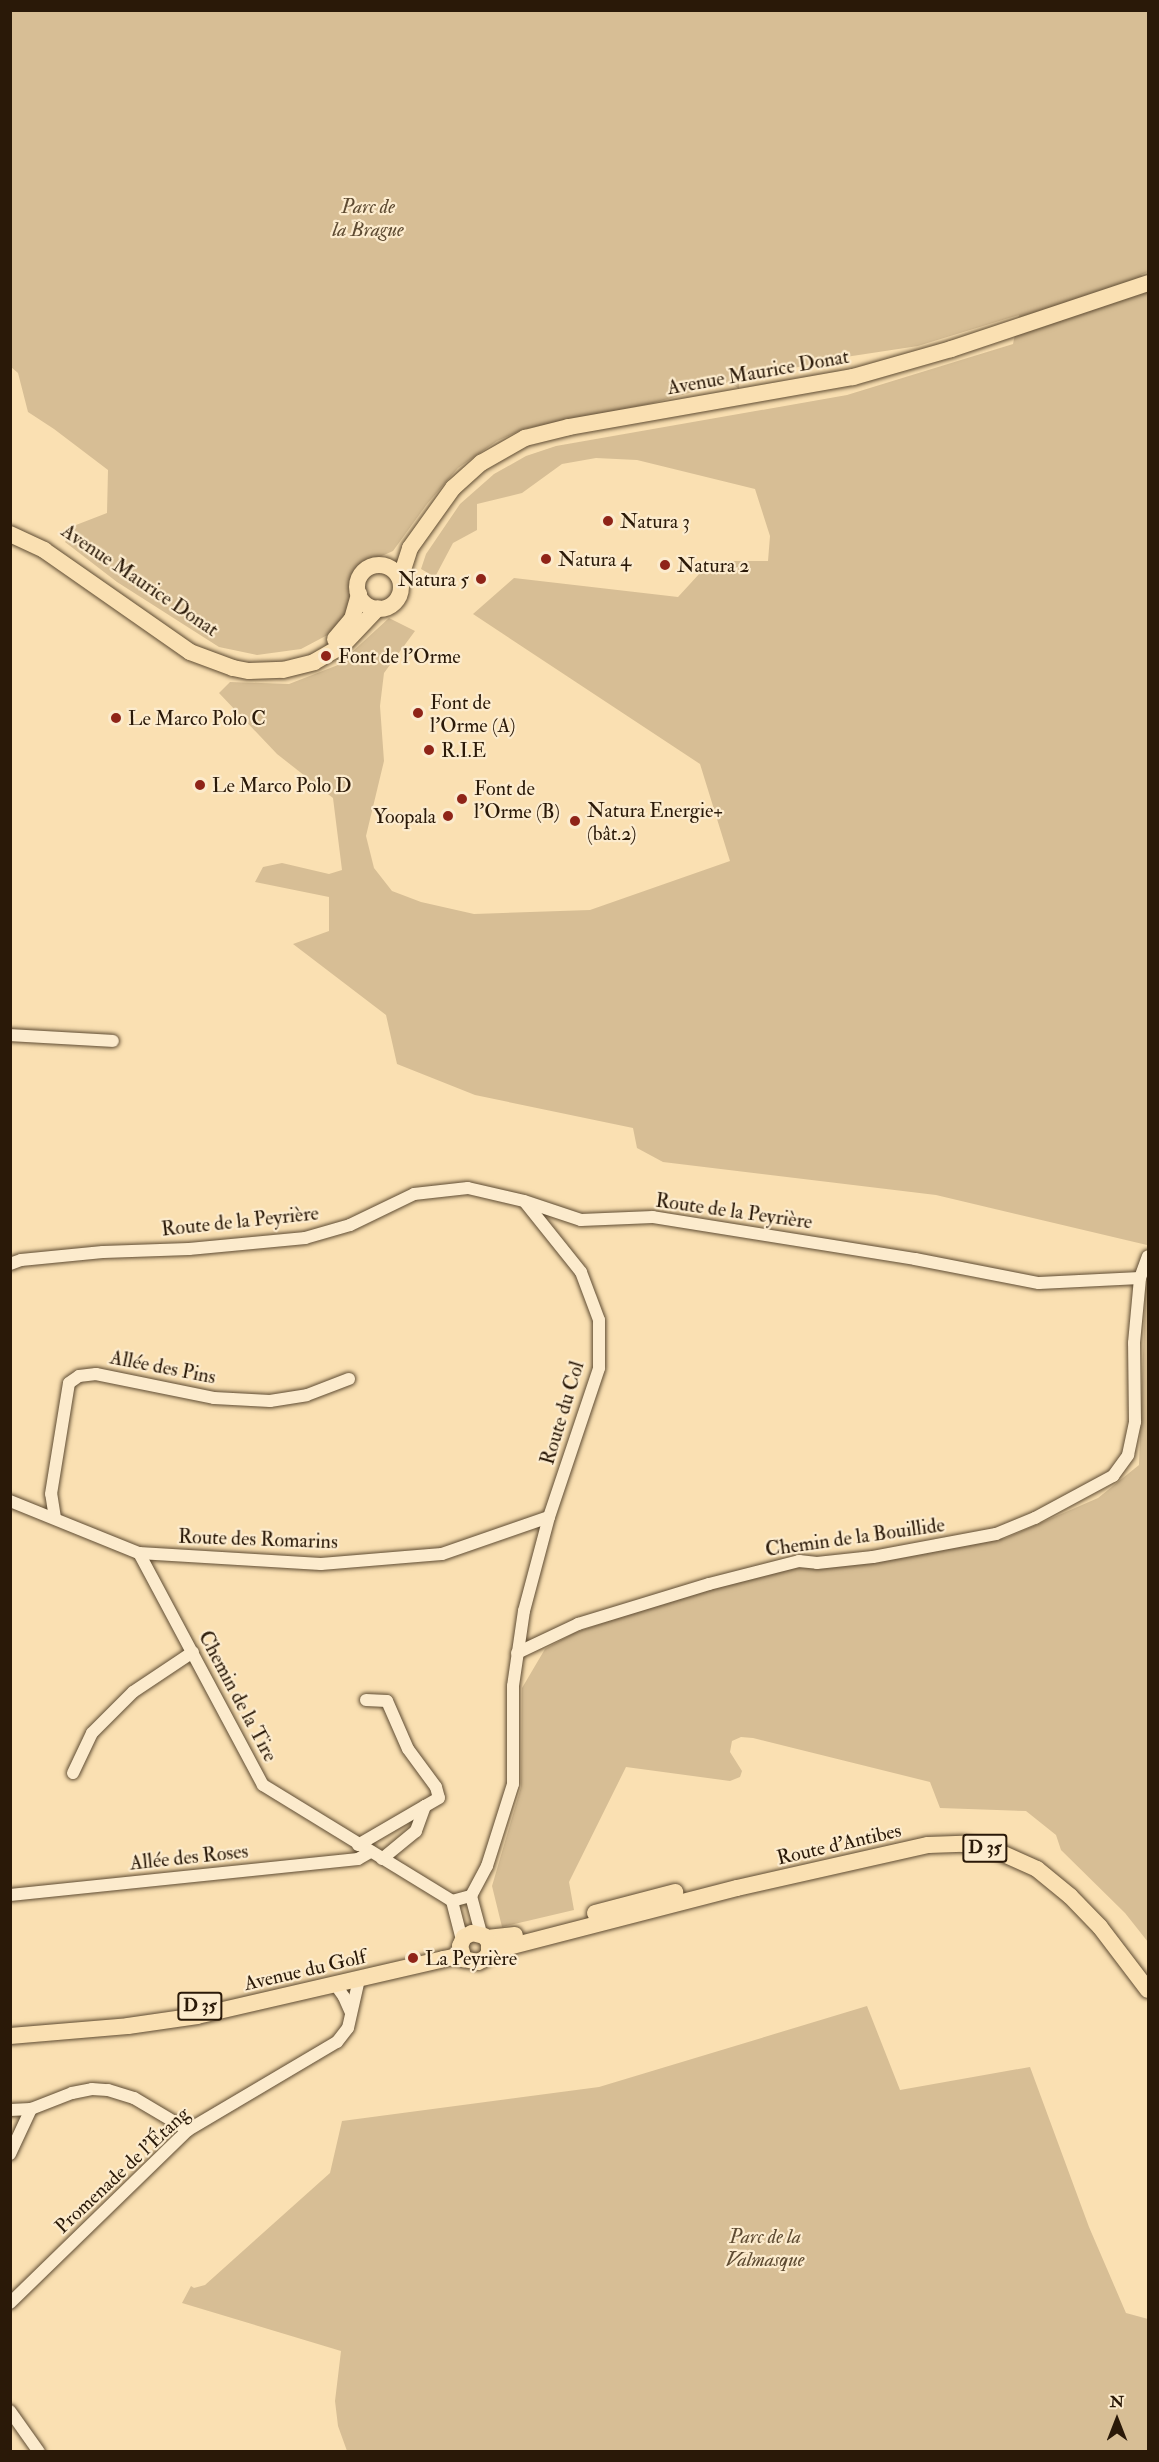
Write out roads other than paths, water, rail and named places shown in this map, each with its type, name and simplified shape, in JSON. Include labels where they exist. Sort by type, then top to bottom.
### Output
[{"type":"main road","name":"Avenue Maurice Donat","points":[[410,548],[438,504],[467,473],[507,446],[525,438],[569,427],[853,377],[951,349],[1149,283]]},
{"type":"main road","name":"Avenue Maurice Donat","points":[[10,523],[41,539],[192,643],[234,661],[280,662],[324,646],[346,628],[357,609],[359,594]]},
{"type":"main road","name":"Avenue Maurice Donat","points":[[10,534],[44,550],[202,658],[249,671],[283,670],[314,662],[342,646],[378,608]]},
{"type":"main road","points":[[410,548],[400,579],[401,591],[396,601],[388,607],[378,608],[366,604],[359,594],[358,580],[362,573],[368,568],[383,565],[410,548]]},
{"type":"main road","points":[[383,565],[393,570],[400,579]]},
{"type":"main road","name":"Route d'Antibes","points":[[486,1941],[624,1911],[926,1839],[963,1838],[997,1843],[1038,1861],[1071,1887],[1149,1979]]},
{"type":"main road","name":"Route d'Antibes","points":[[766,1876],[928,1845],[963,1844],[998,1851],[1037,1869],[1070,1896],[1100,1927],[1149,1990]]},
{"type":"main road","points":[[468,1934],[486,1941],[486,1958],[478,1962],[462,1948],[468,1934]]},
{"type":"main road","name":"Avenue du Golf","points":[[10,2036],[128,2026],[197,2016],[443,1959],[462,1948]]},
{"type":"main road","name":"Avenue du Golf","points":[[10,2026],[196,2007],[462,1948]]},
{"type":"street","points":[[10,1035],[113,1041]]},
{"type":"street","name":"Route de la Peyrière","points":[[10,1264],[21,1260],[103,1252],[189,1249],[305,1238],[350,1225],[414,1194],[468,1188],[524,1201],[581,1220],[653,1216],[915,1258],[1039,1283],[1140,1278]]},
{"type":"street","name":"Route du Col","points":[[516,1653],[524,1611],[549,1517],[599,1368],[599,1320],[581,1272],[524,1201]]},
{"type":"street","name":"Chemin de la Bouillide","points":[[516,1653],[578,1624],[709,1584],[799,1561],[817,1563],[873,1557],[996,1534],[1035,1518],[1113,1476],[1128,1455],[1135,1422],[1134,1343],[1140,1278],[1149,1256]]},
{"type":"street","name":"Allée des Pins","points":[[55,1518],[51,1494],[69,1383],[79,1376],[96,1374],[214,1398],[270,1401],[307,1395],[350,1379]]},
{"type":"street","points":[[10,1501],[139,1553]]},
{"type":"street","name":"Route des Romarins","points":[[139,1553],[321,1564],[442,1554],[549,1517]]},
{"type":"street","name":"Chemin de la Tire","points":[[139,1553],[263,1785],[452,1901]]},
{"type":"street","points":[[73,1773],[92,1733],[133,1692],[193,1652]]},
{"type":"street","points":[[486,1941],[471,1896],[487,1866],[513,1784],[513,1686],[516,1653]]},
{"type":"street","points":[[358,1845],[439,1798],[436,1787],[408,1749],[387,1701],[366,1700]]},
{"type":"street","points":[[381,1859],[416,1831],[426,1806]]},
{"type":"street","name":"Allée des Roses","points":[[10,1895],[358,1859],[370,1852]]},
{"type":"street","points":[[462,1948],[452,1901],[471,1896]]},
{"type":"street","name":"Promenade de l'Étang","points":[[10,2303],[188,2130],[338,2042],[348,2028],[359,1979]]},
{"type":"street","points":[[335,1984],[351,2013]]},
{"type":"street","points":[[10,2110],[31,2109],[72,2093],[92,2089],[108,2090],[134,2098],[188,2130]]},
{"type":"street","points":[[10,2154],[31,2109]]},
{"type":"street","points":[[10,2411],[39,2451]]},
{"type":"place","name":"Natura 3","points":[[608,521]]},
{"type":"place","name":"Natura 4","points":[[546,559]]},
{"type":"place","name":"Natura 2","points":[[665,565]]},
{"type":"place","name":"Natura 5","points":[[481,579]]},
{"type":"place","name":"Font de l'Orme","points":[[326,656]]},
{"type":"place","name":"Font de l'Orme (A)","points":[[418,713]]},
{"type":"place","name":"Le Marco Polo C","points":[[116,718]]},
{"type":"place","name":"R.I.E","points":[[429,750]]},
{"type":"place","name":"Le Marco Polo D","points":[[200,785]]},
{"type":"place","name":"Font de l'Orme (B)","points":[[462,799]]},
{"type":"place","name":"Yoopala","points":[[448,816]]},
{"type":"place","name":"Natura Energie+ (bât.2)","points":[[575,821]]},
{"type":"place","name":"La Peyrière","points":[[413,1958]]},
{"type":"park label","name":"Parc de la Brague","points":[[368,218]]},
{"type":"park label","name":"Parc de la Valmasque","points":[[765,2248]]}]
